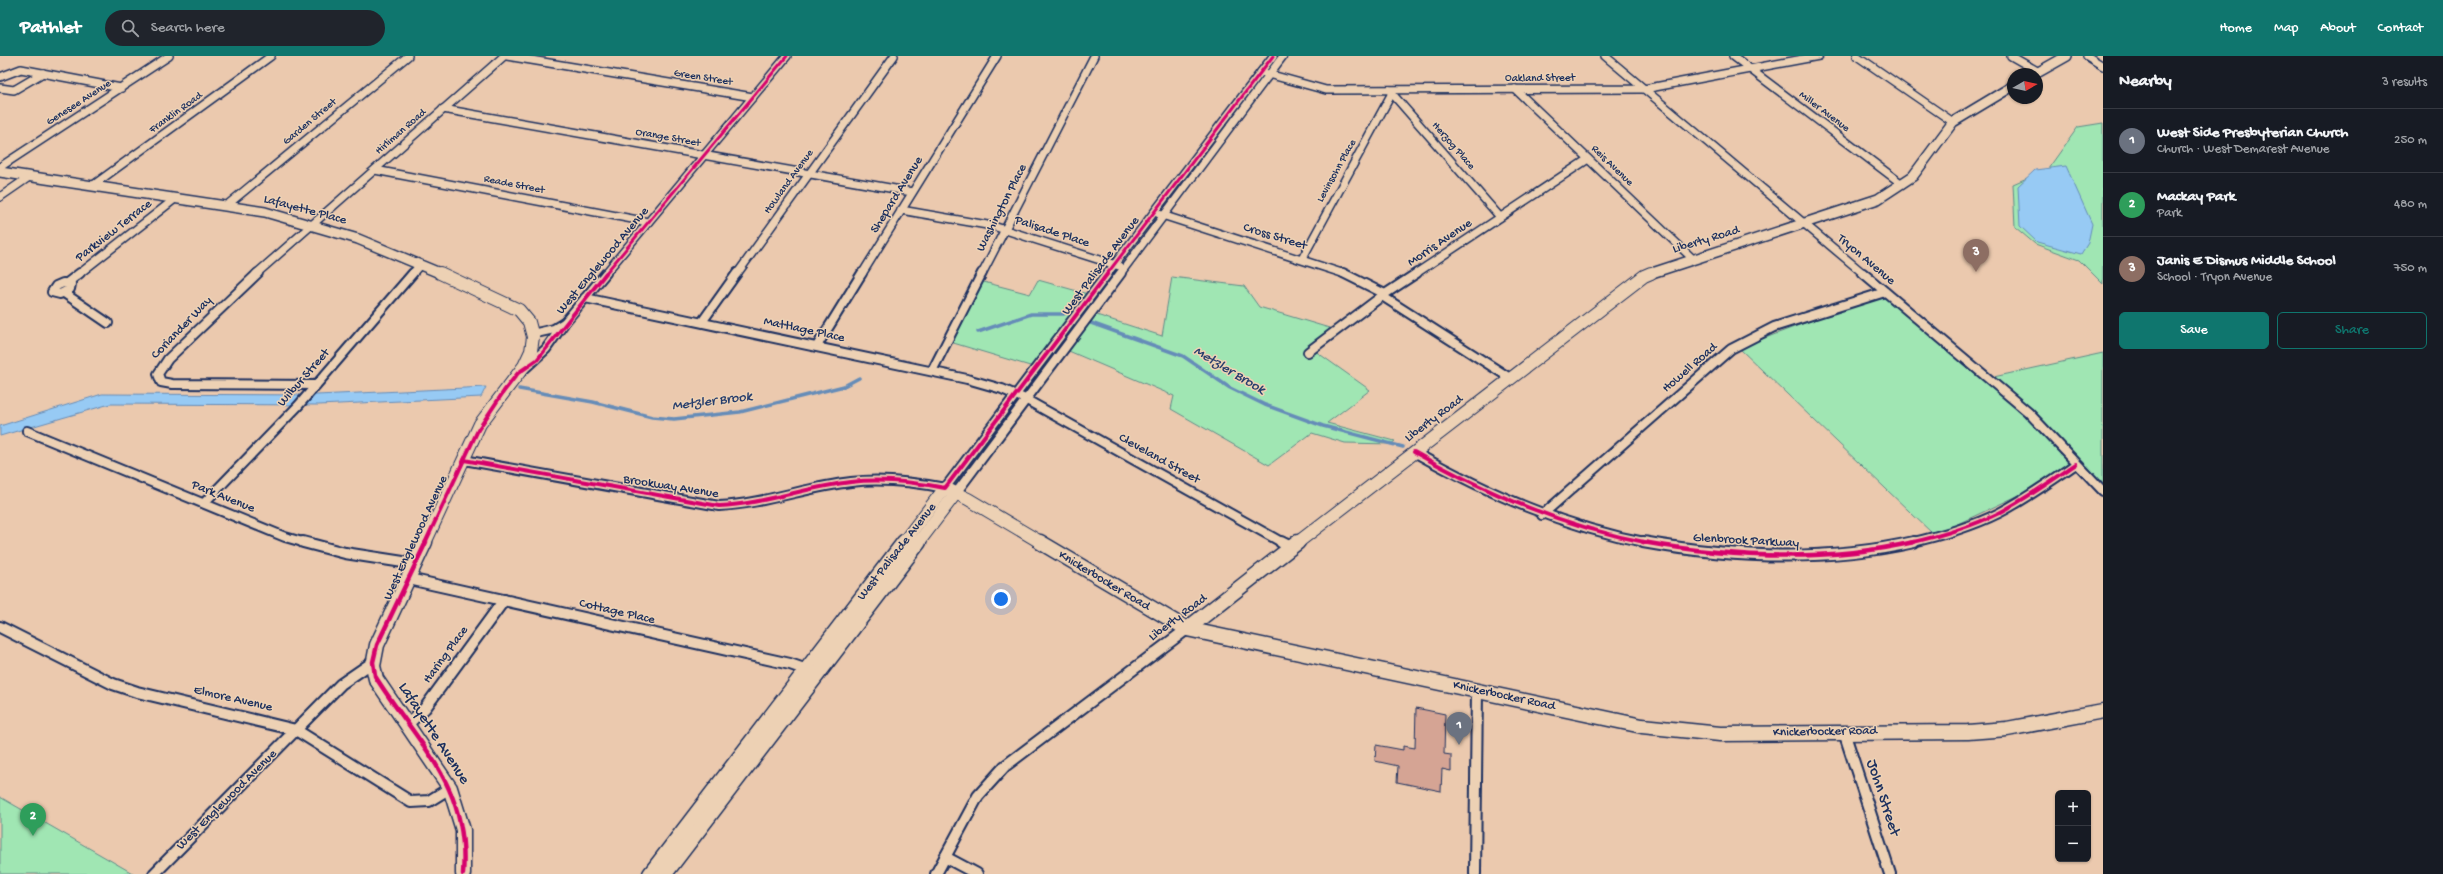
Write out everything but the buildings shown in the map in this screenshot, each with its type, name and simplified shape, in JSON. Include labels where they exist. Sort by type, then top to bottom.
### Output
[{"type":"main road","points":[[2043,70],[2067,56]]},
{"type":"main road","name":"Liberty Road","points":[[1187,630],[1291,546],[1644,276],[1692,258],[1865,204],[1902,184],[1920,168],[1954,122],[1970,110],[2007,89]]},
{"type":"main road","name":"Lafayette Place","points":[[0,172],[265,212],[312,224],[352,237],[515,307],[529,322],[532,334]]},
{"type":"main road","points":[[518,373],[531,351],[532,334]]},
{"type":"main road","name":"West Englewood Avenue","points":[[373,662],[378,644],[410,579],[484,418],[518,373]]},
{"type":"main road","name":"Knickerbocker Road","points":[[951,490],[1187,630],[1642,726],[1720,734],[1968,732],[2007,729],[2103,711]]},
{"type":"main road","name":"West Palisade Avenue","points":[[660,870],[951,490]]},
{"type":"main road","name":"Lafayette Avenue","points":[[373,662],[375,676],[450,788],[463,830],[463,874]]},
{"type":"street","name":"Genesee Avenue","points":[[0,167],[169,56]]},
{"type":"street","name":"Franklin Road","points":[[92,186],[271,56]]},
{"type":"street","name":"Garden Street","points":[[226,206],[408,56]]},
{"type":"street","name":"Hirliman Road","points":[[312,224],[504,56]]},
{"type":"street","name":"Green Street","points":[[507,56],[753,97]]},
{"type":"street","name":"West Englewood Avenue","points":[[518,373],[537,360],[559,334],[565,322],[787,56]]},
{"type":"street","name":"Howland Avenue","points":[[702,322],[894,56]]},
{"type":"street","name":"Shepard Avenue","points":[[817,346],[996,56]]},
{"type":"street","name":"Washington Place","points":[[932,371],[1094,56]]},
{"type":"street","name":"West Palisade Avenue","points":[[951,490],[1015,395],[1273,56]]},
{"type":"street","name":"West Palisade Avenue","points":[[951,490],[1024,399],[1283,56]]},
{"type":"street","name":"Tryon Avenue","points":[[1605,56],[2028,412],[2103,491]]},
{"type":"street","name":"Miller Avenue","points":[[1733,56],[1902,184]]},
{"type":"street","name":"Oakland Street","points":[[1261,72],[1326,90],[1390,92],[1516,89],[1644,89],[1819,56]]},
{"type":"street","points":[[1857,56],[1954,122]]},
{"type":"street","points":[[2011,56],[2029,68]]},
{"type":"street","points":[[2087,56],[2103,66]]},
{"type":"street","points":[[0,77],[11,71],[21,69],[121,88]]},
{"type":"street","points":[[0,88],[14,90],[44,73]]},
{"type":"street","name":"Reis Avenue","points":[[1516,89],[1692,258]]},
{"type":"street","name":"Herzog Place","points":[[1390,92],[1500,218]]},
{"type":"street","name":"Levinsohn Place","points":[[1302,259],[1390,92]]},
{"type":"street","name":"Orange Street","points":[[443,109],[912,192]]},
{"type":"street","name":"Morris Avenue","points":[[1308,352],[1384,295],[1588,159]]},
{"type":"street","name":"Reade Street","points":[[375,170],[648,222]]},
{"type":"street","points":[[0,197],[29,177]]},
{"type":"street","name":"Parkview Terrace","points":[[108,323],[64,293],[54,294],[52,290],[59,284],[67,283],[176,198]]},
{"type":"street","name":"Palisade Place","points":[[902,210],[974,222],[1124,268]]},
{"type":"street","name":"Cross Street","points":[[1154,213],[1302,259],[1358,279],[1510,378]]},
{"type":"street","name":"Coriander Way","points":[[312,224],[244,285],[168,359],[158,374],[161,382],[172,384],[315,386]]},
{"type":"street","name":"Wilbur Street","points":[[204,503],[298,406],[382,306],[420,265]]},
{"type":"street","points":[[64,293],[72,286],[67,283]]},
{"type":"street","name":"Howell Road","points":[[1542,515],[1732,349],[1774,327],[1885,292]]},
{"type":"street","name":"Mattlage Place","points":[[585,298],[932,371],[981,383],[1015,395]]},
{"type":"street","points":[[532,334],[554,329],[565,322]]},
{"type":"street","name":"Cleveland Street","points":[[1015,395],[1291,546]]},
{"type":"street","name":"Park Avenue","points":[[27,431],[285,536],[314,546],[352,554],[416,564]]},
{"type":"street","name":"Glenbrook Parkway","points":[[1414,452],[1477,487],[1542,515],[1597,532],[1665,546],[1751,554],[1833,553],[1908,543],[1975,524],[1990,518],[2076,464]]},
{"type":"street","name":"Brookway Avenue","points":[[464,460],[719,506],[756,504],[822,487],[869,480],[892,480],[951,490]]},
{"type":"street","name":"Cottage Place","points":[[410,579],[812,671]]},
{"type":"street","name":"Haring Place","points":[[408,724],[425,708],[504,600]]},
{"type":"street","name":"Elmore Avenue","points":[[0,627],[113,684],[137,692],[296,730],[411,802],[429,801],[450,788]]},
{"type":"street","name":"Liberty Road","points":[[936,874],[978,796],[1004,766],[1187,630]]},
{"type":"street","name":"West Englewood Avenue","points":[[154,874],[348,677],[373,662]]},
{"type":"street","points":[[1475,874],[1477,690]]},
{"type":"street","name":"John Street","points":[[1844,732],[1890,874]]},
{"type":"street","points":[[945,857],[977,874]]},
{"type":"green space","points":[[2103,123],[2103,284],[2079,260],[2035,244],[2015,227],[2013,184],[2048,169],[2078,127]]},
{"type":"green space","points":[[1172,277],[1244,286],[1259,307],[1336,330],[1311,348],[1370,390],[1327,423],[1395,441],[1391,444],[1345,443],[1312,433],[1269,465],[1171,409],[1174,396],[1057,346],[1040,369],[950,342],[980,281],[1030,294],[1038,280],[1095,296],[1084,311],[1162,336]]},
{"type":"green space","points":[[1886,292],[1989,378],[2103,353],[2103,493],[2077,468],[1934,535],[1739,348]]},
{"type":"green space","points":[[0,797],[134,874],[0,874]]},
{"type":"water","points":[[2066,166],[2092,224],[2088,243],[2081,254],[2037,242],[2020,226],[2018,186],[2035,170]]},
{"type":"water","points":[[486,387],[481,397],[319,405],[110,404],[0,436],[0,426],[102,394],[317,395]]},
{"type":"waterway","name":"Metzler Brook","points":[[978,332],[1031,314],[1064,314]]},
{"type":"waterway","name":"Metzler Brook","points":[[1091,323],[1183,356],[1230,388],[1265,405],[1323,426],[1403,447]]},
{"type":"waterway","name":"Metzler Brook","points":[[519,389],[593,402],[652,417],[674,419],[740,412],[844,386],[859,378]]},
{"type":"cycle path","points":[[463,874],[464,842],[458,809],[450,789],[439,769],[375,676],[373,662],[377,645],[478,430],[504,391],[518,373],[537,360],[559,334],[565,322],[787,56]]},
{"type":"cycle path","points":[[464,460],[719,506],[758,502],[832,485],[870,480],[908,482],[945,488],[1273,56]]},
{"type":"cycle path","points":[[1414,452],[1492,493],[1552,518],[1573,525],[1621,537],[1672,547],[1727,553],[1782,555],[1838,553],[1892,547],[1943,535],[2000,513],[2076,464]]},
{"type":"place","name":"Janis E Dismus Middle School","points":[[1976,272]]},
{"type":"place","name":"West Side Presbyterian Church","points":[[1459,745]]},
{"type":"place","name":"Mackay Park","points":[[33,836]]}]
